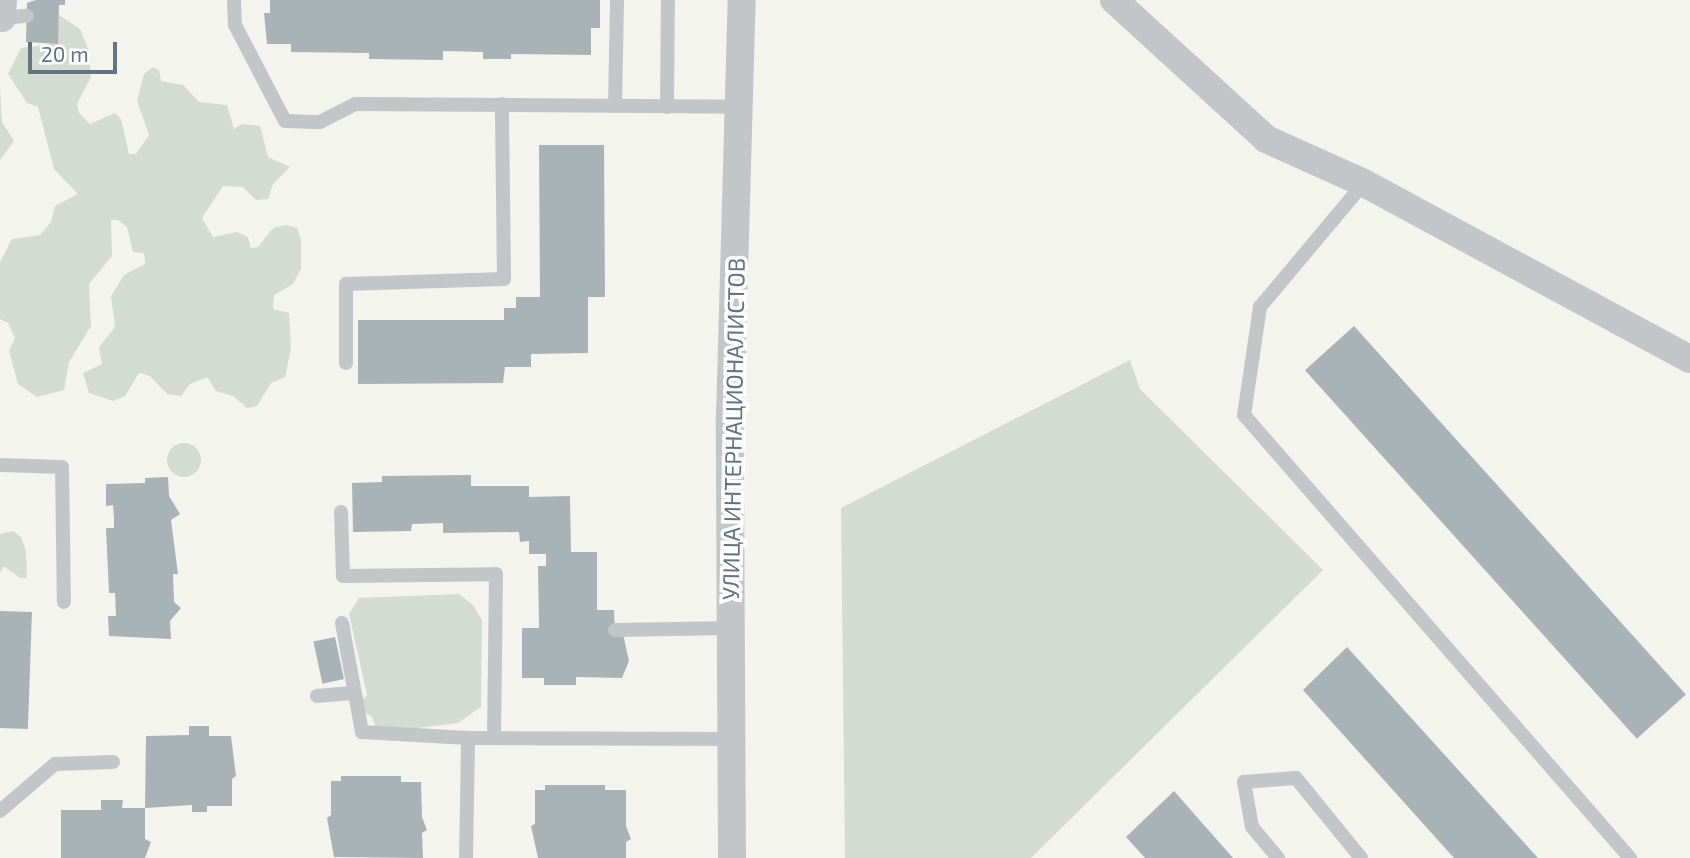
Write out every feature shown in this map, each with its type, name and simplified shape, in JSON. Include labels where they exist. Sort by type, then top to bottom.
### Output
[{"type":"street","name":"УЛИЦА ИНТЕРНАЦИОНАЛИСТОВ","points":[[732,858],[730,417],[742,0]]},
{"type":"street","points":[[1114,0],[1266,139],[1364,183],[1690,359]]},
{"type":"lane","points":[[234,0],[235,26],[285,121],[320,122],[355,104],[741,107]]},
{"type":"lane","points":[[615,106],[617,0]]},
{"type":"lane","points":[[667,107],[668,0]]},
{"type":"lane","points":[[346,363],[346,284],[503,279],[502,104]]},
{"type":"lane","points":[[1364,183],[1260,307],[1244,415],[1630,858]]},
{"type":"lane","points":[[0,465],[62,467],[64,602]]},
{"type":"lane","points":[[341,512],[343,576],[496,574],[494,737]]},
{"type":"lane","points":[[342,623],[362,732],[468,737],[731,739]]},
{"type":"lane","points":[[615,630],[730,628]]},
{"type":"lane","points":[[317,696],[355,693]]},
{"type":"lane","points":[[466,858],[468,737]]},
{"type":"lane","points":[[0,811],[55,764],[113,762]]},
{"type":"lane","points":[[1278,858],[1252,827],[1244,782],[1296,778],[1361,858]]},
{"type":"shaded area","points":[[59,15],[80,29],[89,51],[91,77],[77,104],[79,113],[90,124],[115,113],[121,119],[129,154],[136,154],[149,135],[137,101],[144,74],[153,67],[159,70],[161,81],[183,85],[199,102],[227,105],[234,129],[242,124],[260,126],[268,157],[290,167],[273,184],[268,199],[256,200],[243,187],[223,186],[202,218],[213,237],[237,232],[248,237],[251,248],[258,247],[273,228],[286,225],[297,228],[301,240],[301,269],[293,284],[274,295],[273,309],[289,313],[291,348],[285,377],[271,383],[257,406],[247,408],[233,396],[216,391],[207,377],[190,384],[181,396],[167,394],[150,376],[139,373],[125,396],[113,401],[89,393],[83,373],[102,364],[99,347],[115,327],[111,296],[124,275],[145,264],[144,253],[133,252],[127,227],[118,220],[111,220],[112,256],[89,284],[91,326],[69,362],[64,390],[37,397],[18,384],[9,351],[15,338],[8,323],[0,319],[0,262],[12,239],[40,235],[51,222],[55,206],[78,194],[54,169],[38,107],[27,103],[8,74],[21,48],[57,43]]},
{"type":"shaded area","points":[[0,89],[2,122],[14,141],[0,160]]},
{"type":"shaded area","points":[[1130,360],[1140,389],[1323,570],[1031,858],[845,858],[841,508]]},
{"type":"shaded area","points":[[184,443],[196,448],[201,460],[196,472],[184,477],[172,472],[167,460],[172,448]]},
{"type":"shaded area","points":[[13,531],[21,537],[26,551],[27,578],[20,578],[4,566],[0,573],[0,534]]},
{"type":"shaded area","points":[[459,594],[473,605],[482,620],[481,707],[458,723],[378,733],[372,717],[363,711],[362,700],[367,695],[349,614],[359,598]]},
{"type":"building","points":[[36,0],[65,0],[65,5],[59,5],[58,44],[26,42],[27,3]]},
{"type":"building","points":[[270,0],[600,0],[600,28],[591,28],[591,55],[511,54],[511,59],[483,59],[483,52],[443,51],[443,60],[369,59],[369,53],[291,52],[291,44],[267,44],[264,13],[270,13]]},
{"type":"building","points":[[539,145],[604,145],[605,297],[588,297],[588,353],[531,354],[531,367],[505,367],[503,383],[358,384],[358,320],[504,320],[504,308],[516,308],[516,297],[540,297]]},
{"type":"building","points":[[1354,326],[1686,695],[1637,739],[1305,370]]},
{"type":"building","points":[[471,475],[471,486],[529,486],[529,497],[570,496],[571,552],[597,552],[597,610],[614,610],[615,630],[623,634],[629,661],[622,678],[576,677],[576,685],[544,685],[544,678],[522,678],[522,628],[539,628],[538,566],[546,566],[546,554],[529,554],[529,541],[520,542],[519,532],[443,533],[443,523],[412,524],[411,531],[353,532],[352,483],[382,482],[382,476]]},
{"type":"building","points":[[168,477],[169,496],[180,514],[171,520],[178,574],[173,574],[174,602],[181,608],[170,621],[171,639],[109,636],[108,616],[116,616],[115,593],[109,593],[106,528],[114,528],[114,518],[113,505],[106,506],[106,484],[145,483],[145,478]]},
{"type":"building","points":[[0,611],[32,612],[28,729],[0,728]]},
{"type":"building","points":[[335,637],[344,679],[322,684],[313,642]]},
{"type":"building","points":[[1347,647],[1538,858],[1454,858],[1303,690]]},
{"type":"building","points":[[189,726],[209,726],[209,736],[231,736],[236,776],[232,779],[232,806],[207,806],[207,812],[192,812],[192,805],[145,808],[146,736],[189,735]]},
{"type":"building","points":[[341,776],[401,776],[401,782],[421,782],[422,817],[427,830],[422,833],[423,858],[334,857],[327,818],[331,815],[331,781],[341,781]]},
{"type":"building","points":[[545,785],[605,785],[605,790],[626,790],[626,826],[631,839],[626,842],[626,858],[538,858],[531,826],[535,824],[535,790],[545,790]]},
{"type":"building","points":[[1174,791],[1233,858],[1145,858],[1126,837]]},
{"type":"building","points":[[101,800],[123,800],[122,808],[145,808],[145,839],[151,842],[145,858],[61,858],[61,810],[101,810]]}]
